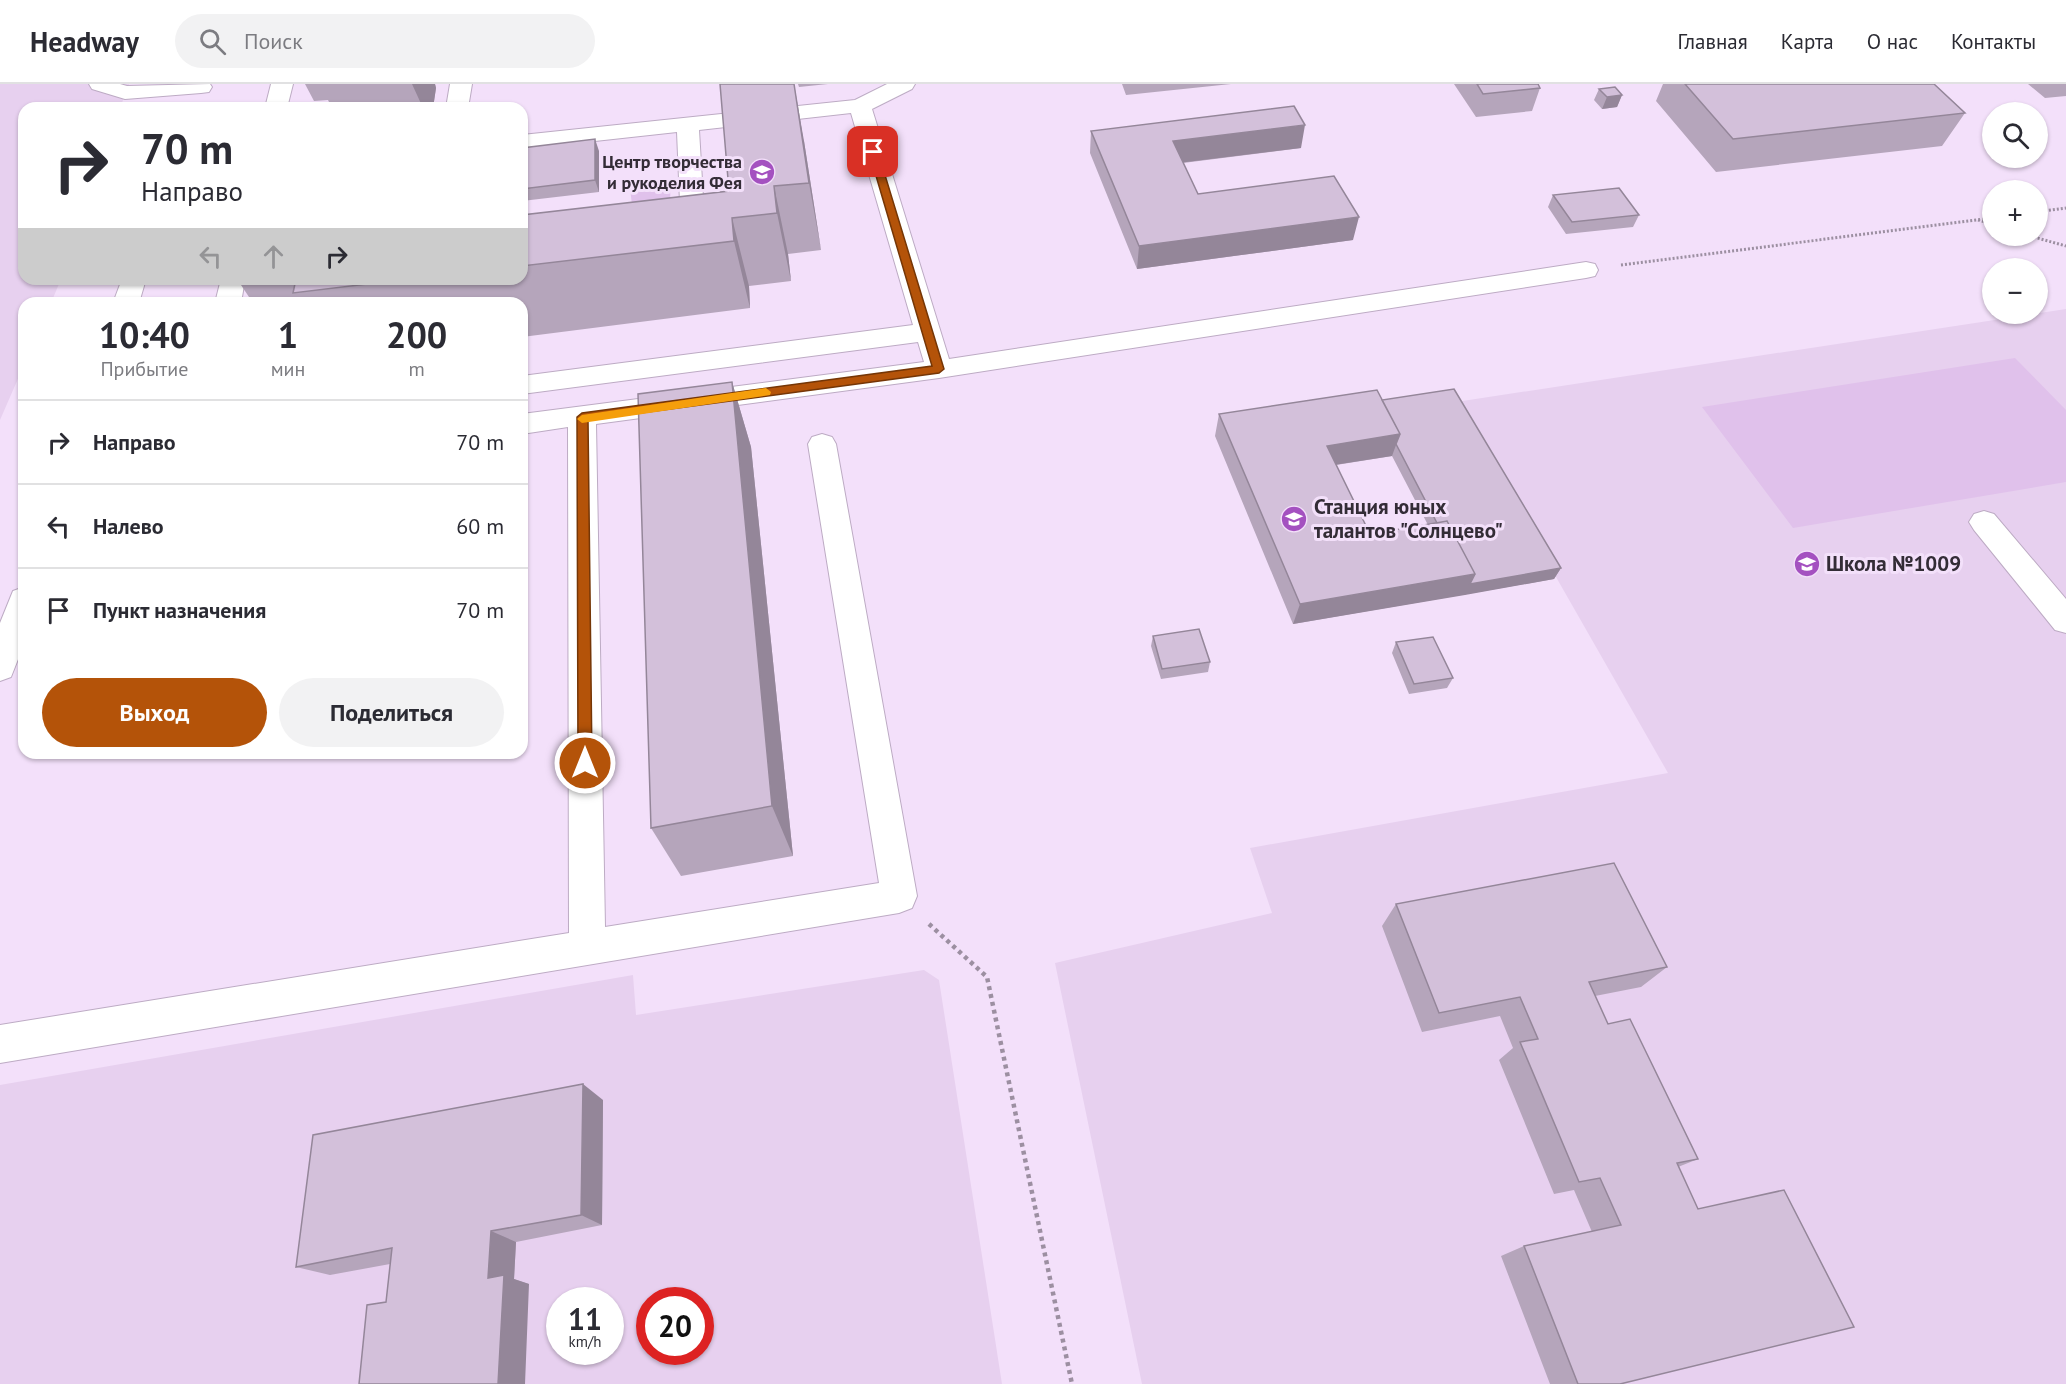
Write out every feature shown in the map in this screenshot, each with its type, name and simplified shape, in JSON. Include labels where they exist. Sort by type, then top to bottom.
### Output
[{"type":"street","points":[[100,84],[125,93],[202,86],[196,102]]},
{"type":"street","points":[[278,102],[282,84]]},
{"type":"street","points":[[458,102],[461,84]]},
{"type":"street","points":[[528,141],[688,124],[757,106],[860,106],[904,84]]},
{"type":"street","points":[[860,106],[939,369]]},
{"type":"street","points":[[659,235],[693,231],[688,124]]},
{"type":"street","points":[[528,423],[939,369],[1586,270]]},
{"type":"street","points":[[528,384],[928,332]]},
{"type":"street","points":[[582,417],[587,948]]},
{"type":"street","points":[[0,1044],[898,897],[822,444]]},
{"type":"street","points":[[1984,522],[2066,621]]},
{"type":"street","points":[[0,668],[18,616]]},
{"type":"path","points":[[2048,210],[2066,208]]},
{"type":"path","points":[[1586,270],[1982,219]]},
{"type":"path","points":[[1976,220],[1982,222]]},
{"type":"path","points":[[2048,241],[2066,246]]},
{"type":"path","points":[[898,897],[987,977],[1072,1384]]},
{"type":"shaded area","points":[[0,84],[129,84],[122,102],[18,102],[18,285],[58,285],[54,297],[18,297],[18,379],[0,420]]},
{"type":"shaded area","points":[[670,183],[671,225],[632,205],[630,188]]},
{"type":"shaded area","points":[[2066,309],[2066,1384],[1142,1384],[1055,963],[1272,913],[1250,848],[1668,773],[1456,402],[1982,322],[1982,324],[2048,324],[2048,312]]},
{"type":"shaded area","points":[[2015,358],[2066,410],[2066,482],[1793,528],[1702,407]]},
{"type":"shaded area","points":[[924,970],[939,980],[1002,1384],[0,1384],[0,1085],[633,975],[636,1015]]},
{"type":"building","points":[[720,84],[794,84],[809,183],[774,186],[777,213],[732,218],[734,241],[528,265],[528,214],[729,191]]},
{"type":"building","points":[[1477,84],[1538,84],[1540,88],[1483,94]]},
{"type":"building","points":[[1685,84],[1934,84],[1965,113],[1733,139]]},
{"type":"building","points":[[1615,87],[1622,95],[1607,97],[1599,89]]},
{"type":"building","points":[[1294,106],[1305,125],[1173,141],[1198,194],[1334,176],[1359,217],[1139,246],[1091,131]]},
{"type":"building","points":[[595,139],[595,180],[528,188],[528,147]]},
{"type":"building","points":[[1619,188],[1639,215],[1572,222],[1553,195]]},
{"type":"building","points":[[295,285],[359,285],[293,293]]},
{"type":"building","points":[[732,382],[772,806],[651,828],[638,394]]},
{"type":"building","points":[[1454,389],[1561,568],[1470,584],[1475,574],[1447,521],[1437,523],[1396,444],[1400,434],[1382,400]]},
{"type":"building","points":[[1377,390],[1400,434],[1327,446],[1370,534],[1447,521],[1475,574],[1300,604],[1219,414]]},
{"type":"building","points":[[1199,629],[1210,662],[1162,669],[1153,636]]},
{"type":"building","points":[[1433,637],[1453,678],[1414,684],[1396,642]]},
{"type":"building","points":[[1614,863],[1667,967],[1589,982],[1608,1024],[1630,1019],[1698,1159],[1677,1163],[1698,1209],[1784,1190],[1854,1327],[1620,1384],[1578,1384],[1524,1246],[1621,1225],[1600,1178],[1579,1182],[1520,1042],[1538,1039],[1520,997],[1439,1013],[1396,904]]},
{"type":"building","points":[[583,1084],[581,1215],[491,1231],[488,1278],[504,1275],[498,1384],[359,1384],[367,1305],[386,1302],[392,1248],[296,1267],[313,1135]]},
{"type":"slow traffic","points":[[582,419],[582,417],[766,392]]},
{"type":"place","name":"Центр творчества и рукоделия Фея","points":[[762,172]]},
{"type":"place","name":"Станция юных талантов \"Солнцево\"","points":[[1294,519]]},
{"type":"place","name":"Школа №1009","points":[[1807,564]]},
{"type":"route","points":[[585,763],[582,417],[939,369],[873,152]]}]
